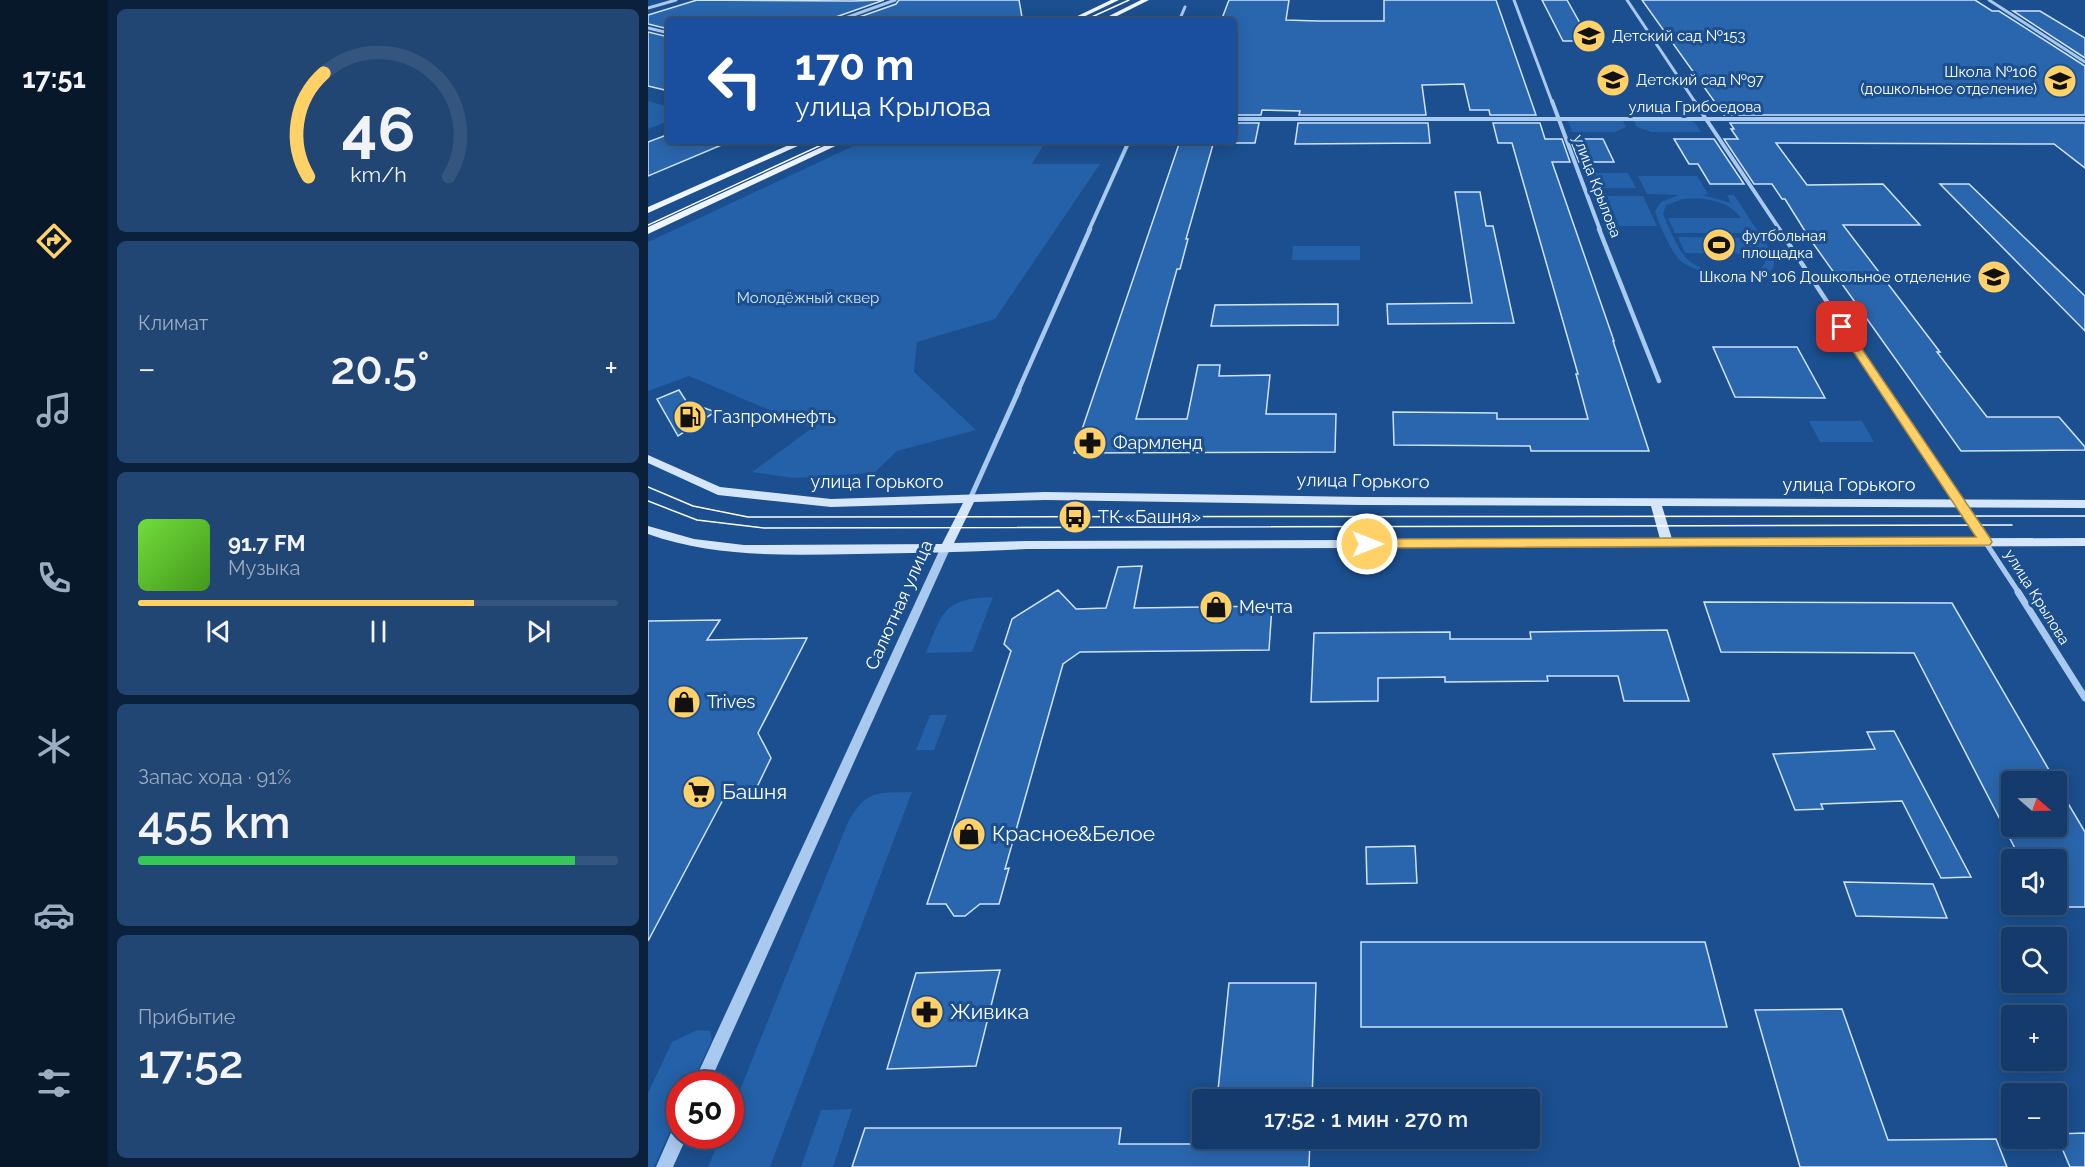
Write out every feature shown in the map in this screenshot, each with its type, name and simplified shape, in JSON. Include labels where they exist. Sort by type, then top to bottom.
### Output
[{"type":"main road","points":[[1077,18],[1116,0]]},
{"type":"main road","points":[[1108,18],[1146,0]]},
{"type":"main road","points":[[648,210],[799,144]]},
{"type":"main road","points":[[648,231],[836,144]]},
{"type":"main road","name":"улица Горького","points":[[648,459],[718,491],[831,503],[1045,496],[2085,504]]},
{"type":"main road","name":"Салютная улица","points":[[945,549],[970,500]]},
{"type":"main road","points":[[1655,502],[1667,543]]},
{"type":"main road","points":[[648,530],[687,543],[780,550],[945,549],[1027,545],[2085,542]]},
{"type":"street","points":[[648,8],[676,0]]},
{"type":"street","points":[[845,18],[895,0]]},
{"type":"street","name":"улица Крылова","points":[[1514,0],[1563,136],[1659,381]]},
{"type":"street","name":"улица Крылова","points":[[1627,0],[1986,542],[2085,698]]},
{"type":"street","points":[[1989,0],[2085,62]]},
{"type":"street","points":[[1180,18],[1185,7]]},
{"type":"street","points":[[648,28],[666,32]]},
{"type":"street","name":"улица Грибоедова","points":[[1236,119],[2085,119]]},
{"type":"street","name":"Салютная улица","points":[[970,500],[1128,144]]},
{"type":"street","name":"Салютная улица","points":[[707,1071],[945,549]]},
{"type":"street","points":[[664,1167],[672,1149]]},
{"type":"green space","points":[[648,101],[666,106],[666,122],[648,129]]},
{"type":"green space","points":[[1568,119],[1622,119],[1626,127],[1615,132],[1572,132],[1568,121],[1564,121]]},
{"type":"green space","points":[[1633,119],[1687,119],[1695,123],[1701,132],[1652,132],[1637,127]]},
{"type":"green space","name":"Молодёжный сквер","points":[[858,144],[1044,144],[1032,164],[1100,164],[995,319],[917,342],[914,372],[976,430],[897,451],[874,473],[794,478],[752,472],[812,428],[689,376],[648,391],[648,242]]},
{"type":"green space","points":[[1592,173],[1628,173],[1636,188],[1599,188]]},
{"type":"green space","points":[[1638,176],[1697,176],[1708,194],[1703,195],[1731,203],[1727,195],[1734,195],[1772,253],[1774,266],[1767,274],[1755,278],[1722,276],[1690,267],[1673,252],[1655,211],[1661,202],[1679,195],[1647,194]],"holes":[[[1683,199],[1707,199],[1723,204],[1730,207],[1741,218],[1668,218],[1675,233],[1745,233],[1750,231],[1754,238],[1678,237],[1685,253],[1758,254],[1762,251],[1766,260],[1761,268],[1752,273],[1729,275],[1705,269],[1687,259],[1663,214],[1666,205]]]},
{"type":"green space","points":[[1607,196],[1643,196],[1657,226],[1619,226]]},
{"type":"green space","points":[[1293,246],[1360,246],[1360,260],[1292,260]]},
{"type":"green space","points":[[1809,421],[1862,421],[1874,442],[1820,442]]},
{"type":"green space","points":[[993,597],[972,652],[926,653],[941,617],[947,610],[964,601]]},
{"type":"green space","points":[[930,715],[947,715],[934,750],[916,750]]},
{"type":"green space","points":[[890,792],[912,792],[770,1167],[708,1167],[716,1149],[744,1149],[744,1080],[848,822],[867,798]]},
{"type":"green space","points":[[697,1030],[710,1031],[712,1040],[697,1071],[666,1071],[666,1140],[654,1167],[648,1167],[648,1093],[672,1042]]},
{"type":"green space","points":[[852,1109],[833,1167],[801,1167],[821,1110]]},
{"type":"building","points":[[697,0],[884,0],[835,18],[666,18],[666,28],[648,24],[648,15]]},
{"type":"building","points":[[899,0],[1019,0],[1022,17],[856,18],[896,4]]},
{"type":"building","points":[[1229,0],[1289,0],[1286,20],[1384,21],[1384,0],[1496,0],[1536,115],[1490,115],[1489,110],[1470,110],[1464,84],[1422,85],[1426,115],[1299,115],[1300,111],[1262,110],[1261,115],[1236,115],[1236,18],[1222,18]]},
{"type":"building","points":[[1542,0],[1567,0],[1590,41],[1563,41]]},
{"type":"building","points":[[1642,0],[1975,0],[1992,11],[1999,11],[2085,66],[2085,115],[1724,115]]},
{"type":"building","points":[[2013,11],[2040,11],[2085,38],[2085,58]]},
{"type":"building","points":[[648,32],[666,36],[666,90],[648,86]]},
{"type":"building","points":[[1236,123],[1259,123],[1255,143],[1236,143]]},
{"type":"building","points":[[1298,123],[1428,123],[1430,143],[1295,144]]},
{"type":"building","points":[[1493,123],[1540,123],[1545,139],[1562,139],[1570,162],[1552,162],[1614,341],[1649,451],[1531,451],[1530,446],[1394,445],[1393,412],[1497,413],[1497,419],[1588,419],[1576,374],[1578,374],[1512,143],[1498,143]]},
{"type":"building","points":[[1730,123],[2085,123],[2085,168],[2054,144],[1776,143],[1807,185],[1883,184],[1920,225],[1843,225],[1940,352],[1937,352],[1987,417],[2059,417],[2085,447],[2085,450],[1961,451],[1810,239],[1785,199],[1782,199],[1772,184],[1754,184],[1724,139],[1738,139]]},
{"type":"building","points":[[666,135],[666,144],[724,144],[648,176],[648,142]]},
{"type":"building","points":[[1570,139],[1603,139],[1614,162],[1579,162]]},
{"type":"building","points":[[1674,139],[1714,139],[1744,184],[1710,184],[1698,164],[1689,164]]},
{"type":"building","points":[[1179,144],[1213,144],[1186,239],[1188,239],[1180,269],[1177,269],[1136,419],[1187,419],[1198,365],[1220,365],[1219,376],[1270,375],[1266,414],[1336,414],[1335,452],[1074,453]]},
{"type":"building","points":[[1940,184],[1969,184],[2085,296],[2085,331]]},
{"type":"building","points":[[1455,192],[1480,192],[1486,226],[1493,226],[1514,323],[1388,324],[1387,304],[1472,303]]},
{"type":"building","points":[[1338,304],[1338,325],[1211,326],[1215,305]]},
{"type":"building","points":[[1713,347],[1797,347],[1825,398],[1735,397]]},
{"type":"building","points":[[679,390],[686,401],[715,412],[678,436],[657,399]]},
{"type":"building","points":[[1142,566],[1134,608],[1272,606],[1269,650],[1080,652],[1063,664],[1005,869],[1009,868],[999,904],[980,904],[965,916],[954,916],[946,904],[927,904],[1011,651],[1004,644],[1012,619],[1058,590],[1076,609],[1106,608],[1118,567]]},
{"type":"building","points":[[1704,602],[1952,603],[2050,771],[2001,771],[2001,821],[1914,653],[1721,652]]},
{"type":"building","name":"Башня","points":[[720,620],[707,640],[807,638],[758,733],[771,758],[757,787],[745,796],[725,796],[648,941],[648,621]]},
{"type":"building","points":[[1667,630],[1689,701],[1624,701],[1618,676],[1547,676],[1548,681],[1445,682],[1445,677],[1378,678],[1378,701],[1311,702],[1314,633],[1450,632],[1450,639],[1531,639],[1530,632]]},
{"type":"building","points":[[1894,731],[1971,877],[1941,878],[1902,801],[1821,804],[1823,809],[1795,810],[1773,754],[1875,749],[1867,732]]},
{"type":"building","points":[[2067,802],[2085,832],[2085,907],[2067,907],[2067,849],[2015,849],[2009,837],[2067,837]]},
{"type":"building","points":[[1415,846],[1417,883],[1367,884],[1366,847]]},
{"type":"building","points":[[1844,882],[1933,884],[1947,918],[1856,916]]},
{"type":"building","points":[[1361,942],[1705,942],[1727,1027],[1361,1027]]},
{"type":"building","points":[[1000,970],[976,1066],[887,1069],[916,973]]},
{"type":"building","points":[[1229,983],[1316,983],[1312,1089],[1218,1089]]},
{"type":"building","points":[[1842,1009],[1888,1140],[1996,1139],[2007,1167],[1800,1167],[1755,1010]]},
{"type":"building","points":[[865,1128],[1121,1128],[1119,1144],[1192,1144],[1192,1149],[1310,1149],[1309,1167],[852,1167]]},
{"type":"building","points":[[2085,1133],[2085,1167],[2070,1167],[2062,1149],[2067,1149],[2067,1134]]},
{"type":"tram line","points":[[1090,18],[1129,0]]},
{"type":"tram line","points":[[648,225],[824,144]]},
{"type":"tram line","points":[[648,487],[693,506],[748,517],[2085,516]]},
{"type":"tram line","points":[[648,501],[697,520],[764,528],[2012,525]]},
{"type":"place","name":"Детский сад №153","points":[[1589,36]]},
{"type":"place","name":"Детский сад №97","points":[[1613,80]]},
{"type":"place","name":"Школа №106 (дошкольное отделение)","points":[[2060,81]]},
{"type":"place","name":"футбольная площадка","points":[[1719,245]]},
{"type":"place","name":"Школа № 106 Дошкольное отделение","points":[[1994,277]]},
{"type":"place","name":"Газпромнефть","points":[[690,417]]},
{"type":"place","name":"Фармленд","points":[[1090,443]]},
{"type":"place","name":"ТК «Башня»","points":[[1075,517]]},
{"type":"place","name":"Мечта","points":[[1216,607]]},
{"type":"place","name":"Trives","points":[[684,702]]},
{"type":"place","name":"Башня","points":[[699,792]]},
{"type":"place","name":"Красное&Белое","points":[[969,834]]},
{"type":"place","name":"Живика","points":[[927,1012]]},
{"type":"route","points":[[1367,544],[1986,542],[1842,327]]}]
